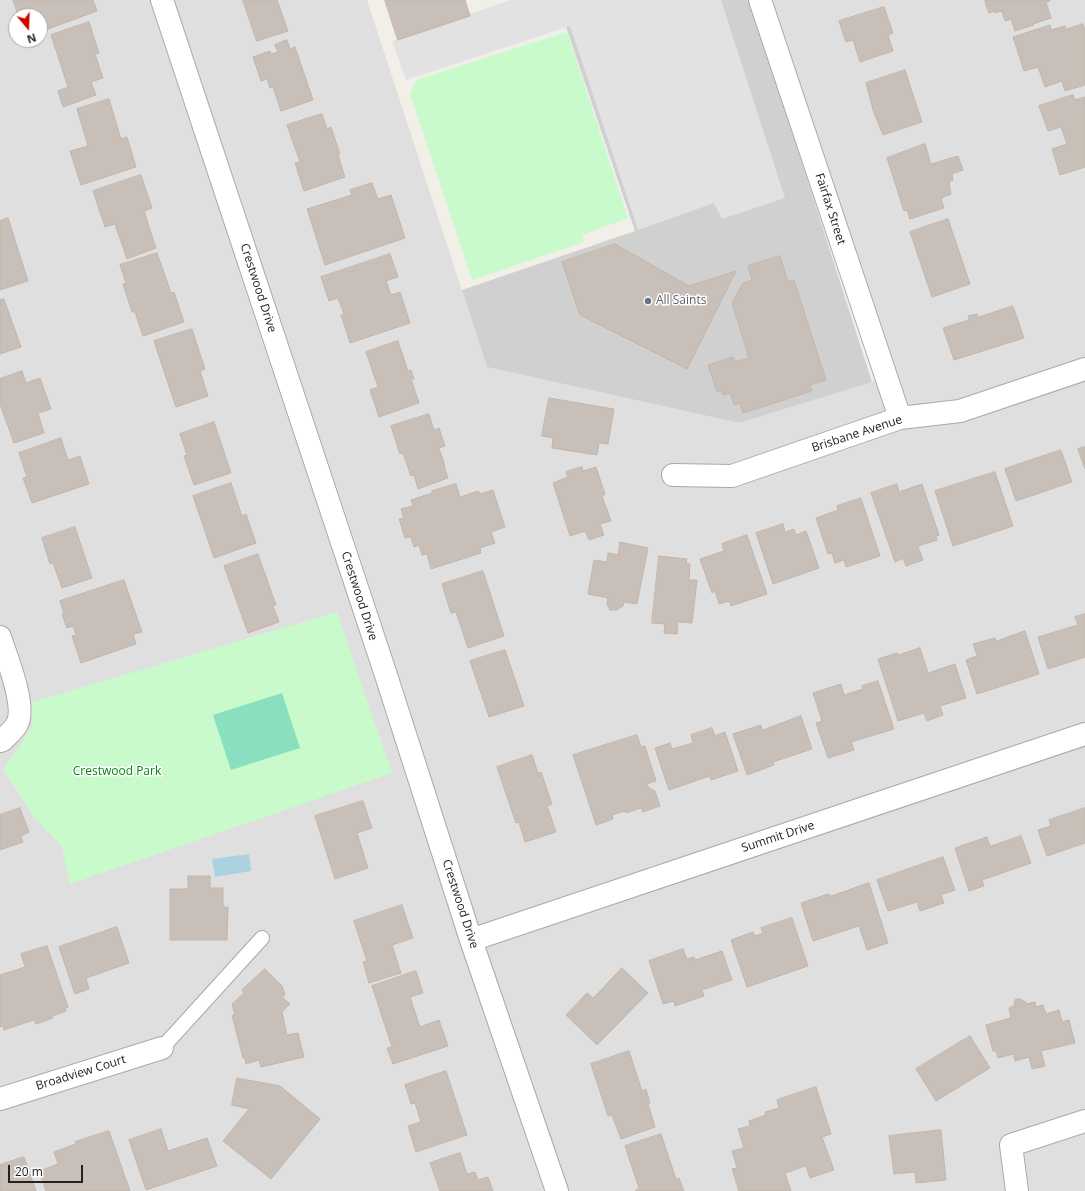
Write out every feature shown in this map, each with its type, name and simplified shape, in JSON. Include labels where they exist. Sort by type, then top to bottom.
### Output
[{"type":"street","name":"Crestwood Drive","points":[[162,0],[385,672],[471,940],[557,1191]]},
{"type":"street","name":"Fairfax Street","points":[[760,0],[900,418]]},
{"type":"street","name":"Brisbane Avenue","points":[[673,475],[732,476],[900,418],[960,411],[1085,369]]},
{"type":"street","points":[[0,637],[17,689],[20,706],[18,723],[3,740],[0,741]]},
{"type":"street","name":"Summit Drive","points":[[471,940],[1085,734]]},
{"type":"street","name":"Broadview Court","points":[[0,1099],[162,1048]]},
{"type":"street","points":[[1017,1191],[1011,1145],[1085,1121]]},
{"type":"lane","points":[[162,1048],[262,938]]},
{"type":"shaded area","points":[[0,0],[367,0],[487,367],[739,423],[886,377],[762,0],[1085,0],[1085,1191],[0,1191]]},
{"type":"shaded area","points":[[510,0],[721,0],[785,198],[722,219],[714,203],[638,230],[570,26],[406,80],[392,41]]},
{"type":"shaded area","points":[[557,0],[750,0],[872,382],[739,423],[487,367],[462,290],[635,231]]},
{"type":"green space","points":[[567,32],[628,218],[582,235],[584,242],[472,280],[410,94],[416,80]]},
{"type":"green space","name":"Crestwood Park","points":[[337,612],[392,773],[70,884],[62,847],[33,816],[3,769],[33,725],[29,703]]},
{"type":"green space","points":[[282,693],[300,748],[231,770],[213,715]]},
{"type":"water","points":[[249,854],[251,871],[215,877],[212,859]]},
{"type":"building","points":[[13,0],[93,0],[97,11],[48,29],[48,8],[16,8]]},
{"type":"building","points":[[243,0],[277,0],[288,31],[257,41]]},
{"type":"building","points":[[385,0],[465,0],[470,16],[398,40]]},
{"type":"building","points":[[985,0],[1049,0],[1050,1],[1046,2],[1051,18],[1015,31],[1011,19],[1005,21],[1002,11],[995,13],[994,11],[989,13]]},
{"type":"building","points":[[884,7],[893,33],[888,35],[893,51],[860,62],[853,40],[846,42],[839,21]]},
{"type":"building","points":[[89,22],[99,53],[95,54],[103,78],[91,82],[96,95],[63,107],[58,91],[68,87],[51,35]]},
{"type":"building","points":[[1083,24],[1085,30],[1085,85],[1065,91],[1062,81],[1045,87],[1038,67],[1024,71],[1013,37],[1050,25],[1051,30],[1065,26],[1066,29]]},
{"type":"building","points":[[287,40],[290,49],[295,47],[313,100],[281,111],[273,87],[270,88],[267,79],[261,81],[253,57],[270,51],[271,54],[278,52],[275,45]]},
{"type":"building","points":[[905,70],[922,122],[883,135],[873,110],[866,83]]},
{"type":"building","points":[[1073,95],[1075,100],[1085,97],[1085,167],[1060,175],[1052,149],[1067,144],[1061,127],[1048,131],[1039,106]]},
{"type":"building","points":[[109,99],[121,139],[127,137],[136,167],[81,185],[70,151],[88,146],[77,109]]},
{"type":"building","points":[[322,114],[327,129],[331,127],[340,154],[338,155],[345,177],[304,191],[295,163],[300,162],[287,125]]},
{"type":"building","points":[[925,144],[931,164],[958,156],[963,170],[952,174],[953,180],[949,182],[951,194],[941,199],[944,208],[910,219],[907,210],[904,211],[887,158]]},
{"type":"building","points":[[141,175],[152,208],[144,211],[156,248],[127,259],[115,224],[105,227],[93,191]]},
{"type":"building","points":[[372,183],[378,199],[391,195],[405,238],[325,265],[307,209],[352,195],[350,190]]},
{"type":"building","points":[[8,218],[28,281],[0,290],[0,221]]},
{"type":"building","points":[[948,219],[970,284],[932,297],[910,232]]},
{"type":"building","name":"All Saints","points":[[615,244],[689,286],[736,271],[687,369],[580,315],[562,262]]},
{"type":"building","points":[[157,253],[171,293],[174,292],[184,322],[143,336],[135,312],[132,312],[123,284],[126,283],[120,265]]},
{"type":"building","points":[[390,254],[398,277],[386,281],[391,295],[400,292],[410,323],[350,343],[341,315],[344,314],[338,298],[329,301],[321,277]]},
{"type":"building","points":[[780,256],[788,282],[794,280],[826,380],[810,385],[812,391],[743,413],[740,403],[734,405],[730,393],[723,395],[721,390],[717,392],[708,365],[733,357],[735,362],[749,358],[732,303],[743,283],[752,280],[748,266]]},
{"type":"building","points":[[4,299],[21,347],[0,354],[0,300]]},
{"type":"building","points":[[1013,306],[1024,338],[954,360],[943,328],[969,320],[968,316],[977,314],[978,317]]},
{"type":"building","points":[[192,329],[205,369],[200,371],[208,396],[176,407],[154,341]]},
{"type":"building","points":[[398,341],[408,371],[411,370],[414,379],[411,379],[419,403],[379,417],[370,390],[378,387],[366,352]]},
{"type":"building","points":[[22,371],[26,383],[40,378],[51,409],[38,413],[44,433],[14,443],[0,404],[0,379]]},
{"type":"building","points":[[549,398],[614,409],[608,444],[599,443],[597,455],[552,448],[553,438],[542,436]]},
{"type":"building","points":[[429,414],[434,430],[439,428],[445,446],[439,448],[448,478],[418,489],[414,475],[411,476],[403,453],[400,454],[391,426]]},
{"type":"building","points":[[214,422],[231,473],[194,485],[184,456],[187,455],[180,434]]},
{"type":"building","points":[[61,438],[68,460],[80,456],[89,484],[32,503],[23,478],[27,477],[19,453]]},
{"type":"building","points":[[1085,447],[1085,469],[1078,449]]},
{"type":"building","points":[[1061,450],[1072,482],[1016,501],[1005,469]]},
{"type":"building","points":[[582,467],[583,471],[596,467],[605,494],[602,496],[611,521],[600,524],[604,535],[589,540],[585,531],[570,536],[553,483],[568,477],[566,472]]},
{"type":"building","points":[[995,472],[1013,526],[953,546],[935,491]]},
{"type":"building","points":[[231,483],[242,516],[246,514],[256,543],[214,558],[193,496]]},
{"type":"building","points":[[456,484],[460,497],[478,491],[480,494],[493,490],[505,527],[491,532],[495,543],[480,548],[481,553],[431,569],[427,554],[422,555],[419,545],[414,547],[411,537],[405,538],[399,519],[404,518],[401,509],[413,506],[411,500],[432,493],[432,491]]},
{"type":"building","points":[[897,484],[899,492],[922,484],[939,535],[936,536],[937,540],[918,546],[923,560],[906,566],[903,558],[895,562],[871,493]]},
{"type":"building","points":[[861,498],[880,556],[846,567],[844,560],[835,563],[832,553],[828,554],[816,518],[838,510],[837,506]]},
{"type":"building","points":[[783,524],[785,532],[794,529],[796,535],[806,531],[819,568],[773,584],[756,533]]},
{"type":"building","points":[[75,527],[92,578],[62,588],[53,563],[50,564],[42,538]]},
{"type":"building","points":[[747,535],[767,594],[731,606],[729,601],[719,604],[715,591],[712,593],[700,559],[724,551],[722,544]]},
{"type":"building","points":[[620,542],[648,548],[637,604],[624,602],[623,606],[617,610],[610,610],[607,605],[608,598],[588,594],[594,560],[607,562],[608,553],[618,555]]},
{"type":"building","points":[[258,554],[276,605],[273,606],[279,622],[248,633],[224,566]]},
{"type":"building","points":[[659,556],[687,559],[686,563],[690,564],[689,580],[697,580],[692,623],[678,622],[677,634],[664,633],[665,624],[652,623]]},
{"type":"building","points":[[483,571],[504,636],[468,648],[456,612],[451,613],[442,584]]},
{"type":"building","points":[[124,580],[142,632],[133,634],[136,644],[81,663],[72,636],[76,635],[73,626],[67,628],[62,614],[64,613],[60,601]]},
{"type":"building","points":[[1085,614],[1085,657],[1048,669],[1038,637],[1078,625],[1075,617]]},
{"type":"building","points":[[1025,631],[1039,674],[977,694],[966,660],[977,656],[973,644],[995,638],[996,641]]},
{"type":"building","points":[[920,648],[928,673],[955,664],[966,698],[940,706],[943,715],[927,721],[924,713],[898,721],[878,659]]},
{"type":"building","points":[[505,650],[524,706],[489,717],[470,661]]},
{"type":"building","points":[[878,681],[894,729],[851,742],[854,750],[828,758],[816,723],[822,721],[813,693],[841,684],[844,695],[863,689],[862,686]]},
{"type":"building","points":[[801,716],[812,749],[773,762],[774,765],[747,775],[733,734],[761,725],[762,730]]},
{"type":"building","points":[[712,728],[715,736],[725,732],[738,771],[711,780],[710,776],[669,790],[655,748],[670,743],[672,749],[693,743],[691,735]]},
{"type":"building","points":[[637,735],[641,747],[645,746],[656,781],[647,784],[649,788],[655,791],[660,806],[643,812],[641,808],[626,813],[625,811],[612,815],[613,819],[596,825],[573,755]]},
{"type":"building","points":[[532,755],[538,773],[541,772],[552,804],[547,806],[556,832],[525,842],[519,822],[516,823],[497,767]]},
{"type":"building","points":[[363,801],[372,828],[357,833],[368,868],[335,879],[315,816]]},
{"type":"building","points":[[20,808],[29,832],[21,836],[23,842],[0,850],[0,815]]},
{"type":"building","points":[[1085,808],[1085,843],[1047,856],[1038,830],[1051,826],[1049,820]]},
{"type":"building","points":[[1021,836],[1031,863],[982,880],[984,886],[969,891],[955,848],[987,837],[990,846]]},
{"type":"building","points":[[943,857],[955,890],[941,895],[944,903],[920,911],[917,902],[888,911],[877,880]]},
{"type":"building","points":[[188,876],[210,876],[210,888],[223,888],[223,907],[228,907],[227,940],[170,940],[170,889],[188,889]]},
{"type":"building","points":[[869,883],[888,943],[867,950],[859,926],[813,941],[801,903],[828,894],[831,896]]},
{"type":"building","points":[[402,905],[413,938],[392,945],[401,973],[369,983],[363,962],[367,961],[354,921]]},
{"type":"building","points":[[792,918],[808,966],[747,987],[731,940],[753,932],[755,936],[763,933],[761,928]]},
{"type":"building","points":[[117,927],[129,963],[86,978],[89,989],[75,994],[59,947]]},
{"type":"building","points":[[47,946],[68,1007],[65,1009],[66,1011],[52,1016],[53,1018],[36,1024],[34,1020],[4,1030],[3,1026],[0,1027],[0,975],[25,967],[21,954]]},
{"type":"building","points":[[683,949],[687,959],[694,957],[695,960],[722,951],[732,980],[702,990],[704,996],[675,1006],[674,1001],[663,1004],[649,961]]},
{"type":"building","points":[[622,968],[648,993],[597,1045],[566,1015],[587,993],[593,998]]},
{"type":"building","points":[[265,969],[282,986],[285,995],[282,997],[290,1004],[282,1012],[287,1035],[298,1033],[304,1057],[261,1067],[259,1060],[246,1064],[245,1058],[243,1058],[232,1015],[235,1015],[232,1004],[244,993],[242,990]]},
{"type":"building","points":[[416,971],[423,993],[410,997],[420,1027],[439,1020],[448,1046],[393,1064],[387,1048],[392,1047],[372,986]]},
{"type":"building","points":[[1016,999],[1026,1002],[1026,1004],[1035,1002],[1036,1007],[1043,1005],[1046,1014],[1059,1010],[1062,1022],[1069,1020],[1075,1043],[1041,1051],[1045,1066],[1032,1069],[1029,1057],[1015,1061],[1013,1054],[998,1058],[996,1051],[993,1051],[986,1025],[1011,1018],[1009,1008],[1014,1006]]},
{"type":"building","points":[[970,1036],[990,1068],[936,1101],[916,1069]]},
{"type":"building","points":[[629,1051],[642,1091],[646,1089],[650,1103],[648,1104],[655,1127],[621,1139],[612,1115],[608,1116],[591,1064]]},
{"type":"building","points":[[446,1071],[467,1135],[416,1152],[408,1126],[421,1122],[415,1103],[411,1104],[405,1085]]},
{"type":"building","points":[[237,1078],[280,1086],[320,1119],[271,1179],[223,1141],[249,1109],[232,1105]]},
{"type":"building","points":[[816,1087],[831,1134],[822,1137],[834,1170],[810,1178],[806,1166],[785,1173],[791,1191],[739,1191],[732,1169],[737,1168],[732,1151],[744,1148],[738,1129],[750,1126],[749,1121],[766,1115],[765,1112],[779,1108],[777,1100]]},
{"type":"building","points":[[161,1129],[168,1151],[207,1138],[217,1166],[146,1190],[129,1140]]},
{"type":"building","points":[[941,1130],[946,1180],[916,1183],[915,1172],[894,1174],[889,1136]]},
{"type":"building","points":[[109,1131],[130,1191],[46,1191],[39,1171],[58,1164],[54,1152],[76,1144],[75,1142]]},
{"type":"building","points":[[661,1134],[676,1179],[679,1178],[684,1191],[635,1191],[639,1188],[625,1146]]},
{"type":"building","points":[[460,1153],[467,1174],[475,1172],[478,1180],[488,1177],[493,1191],[440,1191],[430,1163]]},
{"type":"building","points":[[24,1157],[36,1191],[0,1191],[0,1165]]},
{"type":"place","name":"All Saints","points":[[648,301]]}]
